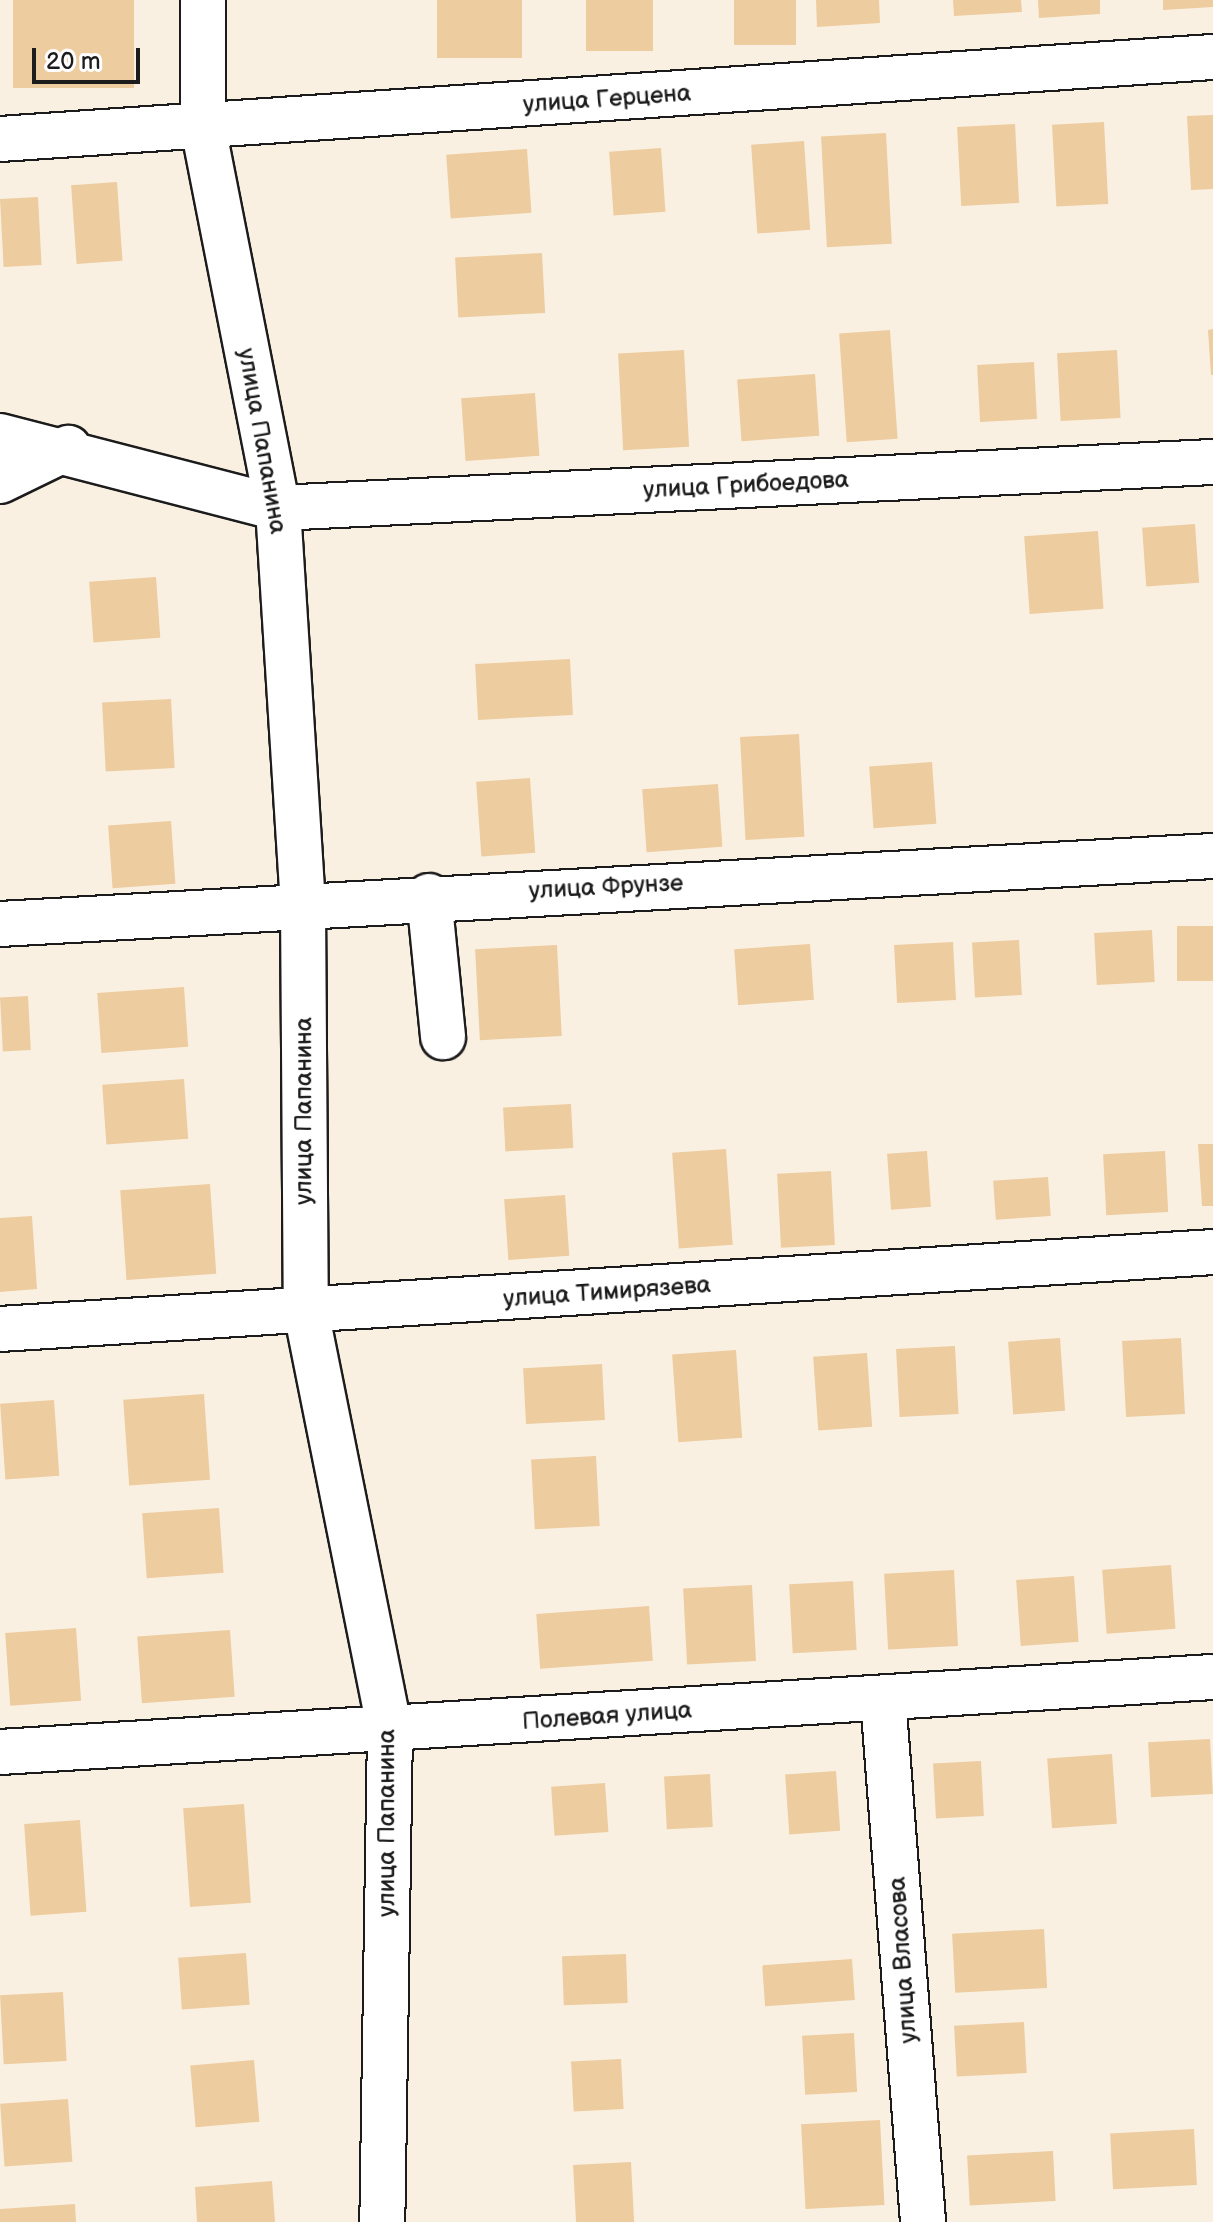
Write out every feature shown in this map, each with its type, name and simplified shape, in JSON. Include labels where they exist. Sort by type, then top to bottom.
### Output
[{"type":"street","name":"улица Папанина","points":[[203,0],[203,127],[278,508],[303,905],[306,1311],[390,1730],[382,2222]]},
{"type":"street","name":"улица Герцена","points":[[0,139],[1213,57]]},
{"type":"street","name":"улица Грибоедова","points":[[0,436],[68,448],[278,508],[1213,462]]},
{"type":"street","points":[[0,481],[68,448]]},
{"type":"street","name":"улица Фрунзе","points":[[0,924],[429,896],[1213,856]]},
{"type":"street","points":[[429,896],[443,1037]]},
{"type":"street","name":"улица Тимирязева","points":[[0,1329],[1213,1252]]},
{"type":"street","name":"Полевая улица","points":[[0,1752],[1213,1677]]},
{"type":"street","name":"улица Власова","points":[[883,1698],[923,2222]]},
{"type":"building","points":[[13,0],[134,0],[134,88],[13,88]]},
{"type":"building","points":[[437,0],[522,0],[522,58],[437,58]]},
{"type":"building","points":[[586,0],[653,0],[653,51],[586,51]]},
{"type":"building","points":[[734,0],[796,0],[796,45],[734,45]]},
{"type":"building","points":[[816,0],[879,0],[880,23],[817,27]]},
{"type":"building","points":[[953,0],[1021,0],[1022,12],[954,16]]},
{"type":"building","points":[[1038,0],[1100,0],[1100,14],[1039,18]]},
{"type":"building","points":[[1163,0],[1213,0],[1213,7],[1163,10]]},
{"type":"building","points":[[1213,115],[1213,189],[1191,190],[1187,116]]},
{"type":"building","points":[[1104,122],[1108,204],[1056,207],[1052,125]]},
{"type":"building","points":[[1015,124],[1019,203],[961,206],[957,127]]},
{"type":"building","points":[[886,133],[892,244],[827,247],[821,136]]},
{"type":"building","points":[[804,141],[810,230],[757,233],[751,145]]},
{"type":"building","points":[[661,148],[665,212],[614,215],[609,152]]},
{"type":"building","points":[[527,149],[531,213],[451,218],[446,155]]},
{"type":"building","points":[[117,182],[123,261],[77,264],[71,185]]},
{"type":"building","points":[[38,197],[42,265],[4,267],[0,199]]},
{"type":"building","points":[[542,253],[545,313],[458,317],[455,258]]},
{"type":"building","points":[[1213,329],[1213,375],[1211,375],[1208,330]]},
{"type":"building","points":[[890,330],[898,439],[847,442],[839,334]]},
{"type":"building","points":[[684,350],[689,447],[623,450],[618,353]]},
{"type":"building","points":[[1117,350],[1121,418],[1061,421],[1057,353]]},
{"type":"building","points":[[1034,362],[1037,419],[980,422],[977,365]]},
{"type":"building","points":[[815,374],[819,436],[742,441],[737,379]]},
{"type":"building","points":[[535,393],[539,456],[466,461],[461,398]]},
{"type":"building","points":[[1195,524],[1199,583],[1146,587],[1142,528]]},
{"type":"building","points":[[1098,531],[1103,609],[1030,614],[1024,536]]},
{"type":"building","points":[[156,577],[160,638],[93,643],[89,582]]},
{"type":"building","points":[[570,659],[573,715],[478,720],[475,664]]},
{"type":"building","points":[[171,699],[175,768],[106,772],[102,703]]},
{"type":"building","points":[[799,734],[804,837],[745,840],[740,737]]},
{"type":"building","points":[[932,762],[936,824],[873,828],[869,766]]},
{"type":"building","points":[[530,778],[535,853],[481,857],[476,782]]},
{"type":"building","points":[[718,784],[722,847],[647,852],[642,789]]},
{"type":"building","points":[[171,821],[175,884],[113,888],[108,825]]},
{"type":"building","points":[[1177,926],[1213,926],[1213,981],[1177,981]]},
{"type":"building","points":[[1152,930],[1155,982],[1097,985],[1094,933]]},
{"type":"building","points":[[1019,940],[1022,995],[975,997],[972,942]]},
{"type":"building","points":[[953,942],[956,1000],[897,1003],[894,945]]},
{"type":"building","points":[[810,944],[814,1000],[738,1005],[734,949]]},
{"type":"building","points":[[557,945],[562,1036],[480,1040],[475,949]]},
{"type":"building","points":[[184,987],[188,1047],[101,1053],[97,993]]},
{"type":"building","points":[[28,996],[31,1050],[3,1051],[0,997]]},
{"type":"building","points":[[184,1079],[188,1139],[106,1145],[102,1085]]},
{"type":"building","points":[[571,1104],[573,1148],[505,1151],[503,1108]]},
{"type":"building","points":[[1198,1144],[1213,1144],[1213,1206],[1202,1206]]},
{"type":"building","points":[[726,1149],[733,1245],[679,1249],[672,1153]]},
{"type":"building","points":[[927,1151],[931,1207],[891,1210],[887,1154]]},
{"type":"building","points":[[1165,1151],[1168,1212],[1106,1215],[1103,1154]]},
{"type":"building","points":[[831,1171],[835,1245],[781,1248],[777,1174]]},
{"type":"building","points":[[1048,1177],[1051,1216],[996,1220],[993,1181]]},
{"type":"building","points":[[210,1184],[216,1274],[126,1280],[120,1190]]},
{"type":"building","points":[[565,1195],[569,1256],[508,1260],[504,1199]]},
{"type":"building","points":[[32,1216],[37,1289],[0,1292],[0,1218]]},
{"type":"building","points":[[1060,1338],[1065,1411],[1013,1414],[1008,1342]]},
{"type":"building","points":[[1181,1338],[1185,1414],[1126,1417],[1122,1341]]},
{"type":"building","points":[[955,1346],[959,1414],[900,1417],[896,1349]]},
{"type":"building","points":[[736,1350],[742,1438],[678,1442],[672,1354]]},
{"type":"building","points":[[867,1353],[872,1427],[818,1431],[813,1357]]},
{"type":"building","points":[[602,1364],[605,1420],[526,1424],[523,1368]]},
{"type":"building","points":[[204,1394],[210,1480],[129,1485],[123,1400]]},
{"type":"building","points":[[54,1400],[59,1476],[5,1480],[0,1404]]},
{"type":"building","points":[[596,1456],[600,1526],[535,1529],[531,1459]]},
{"type":"building","points":[[219,1508],[224,1573],[147,1578],[142,1513]]},
{"type":"building","points":[[1171,1565],[1175,1629],[1107,1634],[1102,1570]]},
{"type":"building","points":[[954,1570],[958,1646],[888,1650],[884,1574]]},
{"type":"building","points":[[1074,1576],[1079,1642],[1021,1646],[1016,1580]]},
{"type":"building","points":[[853,1581],[857,1650],[793,1653],[789,1584]]},
{"type":"building","points":[[752,1585],[756,1661],[687,1665],[683,1589]]},
{"type":"building","points":[[649,1606],[653,1661],[540,1669],[536,1614]]},
{"type":"building","points":[[76,1628],[81,1701],[10,1706],[5,1633]]},
{"type":"building","points":[[230,1630],[235,1697],[142,1703],[137,1636]]},
{"type":"building","points":[[1210,1739],[1213,1794],[1151,1797],[1148,1742]]},
{"type":"building","points":[[1112,1754],[1117,1824],[1052,1828],[1047,1759]]},
{"type":"building","points":[[981,1761],[984,1816],[936,1818],[933,1764]]},
{"type":"building","points":[[836,1771],[840,1831],[789,1834],[785,1775]]},
{"type":"building","points":[[710,1774],[713,1827],[667,1829],[664,1776]]},
{"type":"building","points":[[605,1783],[608,1832],[555,1836],[551,1787]]},
{"type":"building","points":[[244,1804],[251,1903],[190,1907],[183,1808]]},
{"type":"building","points":[[80,1820],[86,1912],[31,1916],[24,1824]]},
{"type":"building","points":[[1044,1929],[1047,1988],[955,1993],[952,1934]]},
{"type":"building","points":[[246,1953],[250,2005],[182,2010],[178,1958]]},
{"type":"building","points":[[626,1954],[628,2003],[564,2005],[562,1956]]},
{"type":"building","points":[[852,1959],[855,2000],[765,2006],[762,1965]]},
{"type":"building","points":[[63,1992],[67,2061],[4,2064],[0,1995]]},
{"type":"building","points":[[1024,2022],[1027,2073],[957,2077],[954,2026]]},
{"type":"building","points":[[854,2033],[857,2092],[805,2095],[802,2036]]},
{"type":"building","points":[[621,2059],[624,2109],[574,2112],[571,2062]]},
{"type":"building","points":[[254,2060],[259,2122],[196,2127],[190,2066]]},
{"type":"building","points":[[68,2099],[72,2162],[5,2167],[0,2104]]},
{"type":"building","points":[[880,2120],[884,2205],[806,2209],[801,2124]]},
{"type":"building","points":[[1194,2129],[1197,2185],[1113,2189],[1110,2133]]},
{"type":"building","points":[[1053,2151],[1056,2201],[970,2205],[967,2156]]},
{"type":"building","points":[[631,2162],[634,2222],[576,2222],[573,2165]]},
{"type":"building","points":[[272,2181],[275,2222],[197,2222],[195,2187]]},
{"type":"building","points":[[75,2204],[76,2222],[0,2222],[0,2209]]}]
